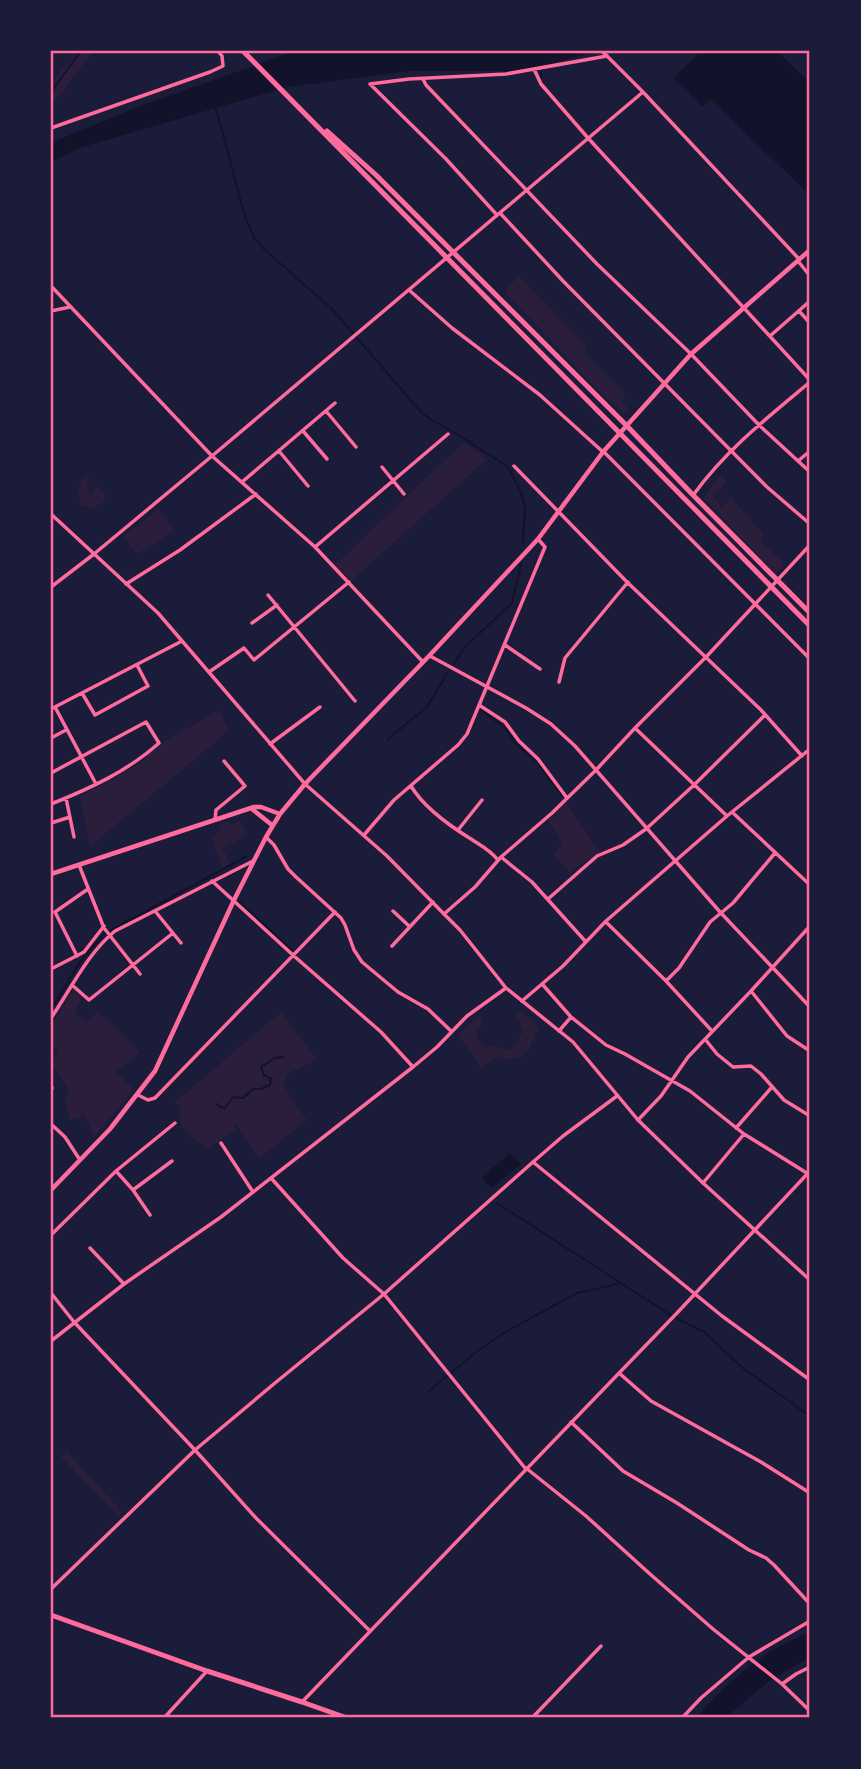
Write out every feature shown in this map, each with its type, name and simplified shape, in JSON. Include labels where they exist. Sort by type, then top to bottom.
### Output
[{"type":"main road","points":[[243,51],[810,626]]},
{"type":"main road","points":[[288,96],[376,175],[810,613]]},
{"type":"main road","points":[[51,1190],[110,1129],[155,1072],[234,900],[280,814],[305,784],[538,539],[603,452],[691,354],[810,250]]},
{"type":"main road","points":[[51,874],[251,808],[261,807],[280,814]]},
{"type":"main road","points":[[251,808],[272,825]]},
{"type":"main road","points":[[51,1615],[347,1718]]},
{"type":"street","points":[[51,128],[210,72],[223,66],[222,56],[218,51]]},
{"type":"street","points":[[810,276],[605,53],[506,74],[370,84],[767,487],[810,524]]},
{"type":"street","points":[[534,69],[541,84],[588,138],[810,381],[731,450],[693,495]]},
{"type":"street","points":[[423,79],[597,264],[810,472]]},
{"type":"street","points":[[51,587],[212,456],[643,92]]},
{"type":"street","points":[[51,286],[212,456],[315,547],[423,662]]},
{"type":"street","points":[[409,290],[452,328],[540,395],[603,452],[810,659]]},
{"type":"street","points":[[771,336],[810,301]]},
{"type":"street","points":[[51,311],[70,307]]},
{"type":"street","points":[[799,311],[810,323]]},
{"type":"street","points":[[242,482],[335,403]]},
{"type":"street","points":[[325,410],[356,447]]},
{"type":"street","points":[[302,431],[327,459]]},
{"type":"street","points":[[315,547],[448,435]]},
{"type":"street","points":[[279,451],[308,486]]},
{"type":"street","points":[[798,461],[810,451]]},
{"type":"street","points":[[514,466],[628,582],[707,656],[802,756]]},
{"type":"street","points":[[382,467],[404,494]]},
{"type":"street","points":[[126,584],[180,550],[256,494]]},
{"type":"street","points":[[51,514],[158,613],[305,784],[364,835],[433,902],[460,930],[506,988],[573,1042],[638,1120],[810,1280]]},
{"type":"street","points":[[364,835],[394,800],[458,745],[467,734],[545,547],[538,539]]},
{"type":"street","points":[[444,914],[475,887],[499,859],[596,770],[810,545]]},
{"type":"street","points":[[209,672],[244,648],[254,660],[349,582]]},
{"type":"street","points":[[559,682],[565,658],[628,582]]},
{"type":"street","points":[[268,594],[355,701]]},
{"type":"street","points":[[252,623],[276,605]]},
{"type":"street","points":[[96,784],[53,708],[182,641]]},
{"type":"street","points":[[505,645],[540,669]]},
{"type":"street","points":[[429,656],[526,708],[551,724],[575,746],[720,912],[810,1007]]},
{"type":"street","points":[[82,693],[95,715],[148,686],[136,664]]},
{"type":"street","points":[[479,705],[505,722],[519,741],[538,759],[567,798]]},
{"type":"street","points":[[270,744],[320,707]]},
{"type":"street","points":[[548,900],[597,856],[623,845],[646,829],[765,715]]},
{"type":"street","points":[[51,773],[146,722],[159,743],[140,760],[51,804]]},
{"type":"street","points":[[635,728],[727,816]]},
{"type":"street","points":[[51,738],[66,730]]},
{"type":"street","points":[[522,1001],[606,921],[727,816],[810,749]]},
{"type":"street","points":[[215,820],[216,810],[245,786],[224,761]]},
{"type":"street","points":[[411,786],[416,795],[457,830],[489,849],[532,882],[586,942]]},
{"type":"street","points":[[66,798],[74,837]]},
{"type":"street","points":[[457,830],[482,800]]},
{"type":"street","points":[[732,812],[810,885]]},
{"type":"street","points":[[51,822],[70,817]]},
{"type":"street","points":[[266,837],[288,869],[335,912],[345,925],[354,950],[362,961],[398,992],[428,1009],[452,1031]]},
{"type":"street","points":[[666,981],[679,968],[710,922],[733,903],[775,853]]},
{"type":"street","points":[[51,1018],[82,969],[108,935],[254,860]]},
{"type":"street","points":[[79,865],[108,935],[140,974]]},
{"type":"street","points":[[212,881],[381,1032],[413,1067]]},
{"type":"street","points":[[77,956],[55,912],[89,889]]},
{"type":"street","points":[[392,946],[433,902]]},
{"type":"street","points":[[155,911],[181,943]]},
{"type":"street","points":[[393,911],[409,926]]},
{"type":"street","points":[[138,1095],[148,1100],[155,1098],[335,912]]},
{"type":"street","points":[[606,921],[712,1031]]},
{"type":"street","points":[[638,1120],[661,1096],[688,1056],[810,926]]},
{"type":"street","points":[[51,969],[84,952],[104,927]]},
{"type":"street","points":[[72,985],[89,1000],[173,933]]},
{"type":"street","points":[[302,1702],[810,1173],[736,1128],[690,1091],[606,1045],[571,1017],[542,984]]},
{"type":"street","points":[[51,1340],[124,1284],[221,1217],[413,1067],[476,1008],[506,988]]},
{"type":"street","points":[[751,991],[787,1036],[810,1051]]},
{"type":"street","points":[[558,1032],[571,1017]]},
{"type":"street","points":[[705,1039],[717,1054],[733,1067],[751,1066],[784,1100],[810,1116]]},
{"type":"street","points":[[736,1128],[772,1087]]},
{"type":"street","points":[[51,1589],[195,1450],[384,1294],[563,1136],[617,1096]]},
{"type":"street","points":[[51,1124],[65,1136],[80,1160]]},
{"type":"street","points":[[51,1235],[116,1171],[175,1124]]},
{"type":"street","points":[[703,1183],[744,1133]]},
{"type":"street","points":[[220,1143],[253,1192]]},
{"type":"street","points":[[133,1190],[172,1161]]},
{"type":"street","points":[[533,1162],[722,1316],[810,1380]]},
{"type":"street","points":[[116,1171],[150,1215]]},
{"type":"street","points":[[271,1178],[343,1258],[384,1294],[526,1468],[782,1684],[810,1712]]},
{"type":"street","points":[[90,1248],[124,1284]]},
{"type":"street","points":[[51,1293],[74,1322],[257,1518],[370,1631]]},
{"type":"street","points":[[619,1373],[651,1401],[761,1462],[810,1493]]},
{"type":"street","points":[[571,1422],[623,1471],[774,1565],[810,1604]]},
{"type":"street","points":[[682,1718],[701,1698],[750,1658],[810,1621]]},
{"type":"street","points":[[532,1718],[601,1646]]},
{"type":"street","points":[[782,1684],[810,1667]]},
{"type":"street","points":[[163,1718],[207,1671]]},
{"type":"shaded area","points":[[81,51],[93,51],[51,104],[51,85]]},
{"type":"shaded area","points":[[295,51],[597,51],[523,71],[410,71],[288,87],[76,149],[51,163],[51,143],[135,108]]},
{"type":"shaded area","points":[[701,51],[777,51],[810,83],[810,195],[710,99],[703,107],[673,78]]},
{"type":"shaded area","points":[[518,276],[588,347],[583,352],[625,394],[622,402],[629,409],[625,415],[505,292]]},
{"type":"shaded area","points":[[464,442],[487,459],[351,581],[335,565]]},
{"type":"shaded area","points":[[93,472],[87,479],[87,492],[91,496],[96,487],[106,494],[104,501],[94,509],[78,502],[81,480]]},
{"type":"shaded area","points":[[720,475],[727,481],[713,497],[722,507],[731,498],[764,534],[760,540],[785,565],[776,574],[704,498]]},
{"type":"shaded area","points":[[158,509],[174,531],[137,554],[123,537]]},
{"type":"shaded area","points":[[219,710],[229,731],[90,846],[80,797],[140,763],[157,746]]},
{"type":"shaded area","points":[[565,802],[600,852],[570,873],[554,854],[562,844],[548,820]]},
{"type":"shaded area","points":[[228,821],[231,825],[240,821],[247,835],[223,848],[230,863],[222,868],[211,837],[220,832],[218,826]]},
{"type":"shaded area","points":[[73,990],[82,998],[74,1011],[85,1023],[99,1012],[140,1053],[116,1072],[134,1090],[94,1137],[85,1115],[70,1120],[64,1098],[69,1090],[51,1064],[58,1051],[51,1044],[51,1026]]},
{"type":"shaded area","points":[[520,1011],[533,1021],[540,1031],[536,1032],[527,1051],[512,1059],[497,1056],[482,1068],[458,1035],[478,1016],[483,1019],[476,1031],[478,1041],[485,1047],[496,1046],[510,1051],[524,1030],[514,1015]]},
{"type":"shaded area","points":[[281,1012],[317,1060],[288,1073],[283,1085],[307,1120],[259,1158],[236,1124],[236,1129],[205,1148],[183,1127],[179,1116],[180,1109],[175,1102]]},
{"type":"shaded area","points":[[510,1153],[521,1164],[491,1188],[482,1177]]},
{"type":"shaded area","points":[[67,1451],[122,1512],[119,1516],[61,1457]]},
{"type":"shaded area","points":[[810,1632],[810,1657],[769,1681],[725,1718],[696,1718],[724,1688],[756,1661]]},
{"type":"waterway","points":[[51,92],[81,51]]},
{"type":"waterway","points":[[541,72],[541,78]]},
{"type":"waterway","points":[[215,108],[245,217],[255,239],[332,309],[421,412],[508,467],[525,506],[523,543]]},
{"type":"waterway","points":[[454,664],[465,647],[512,603],[521,564]]},
{"type":"waterway","points":[[388,739],[427,707],[448,672]]},
{"type":"waterway","points":[[479,708],[504,727],[517,745],[537,762],[563,797]]},
{"type":"waterway","points":[[51,1010],[80,962],[104,934],[247,856]]},
{"type":"waterway","points":[[239,902],[293,951]]},
{"type":"waterway","points":[[217,1104],[225,1108],[233,1097],[243,1098],[253,1089],[270,1085],[271,1078],[264,1076],[261,1067],[275,1058],[283,1057]]},
{"type":"waterway","points":[[497,1203],[672,1316],[704,1332],[744,1369],[810,1416]]},
{"type":"waterway","points":[[428,1392],[502,1334],[577,1293],[619,1283]]}]
